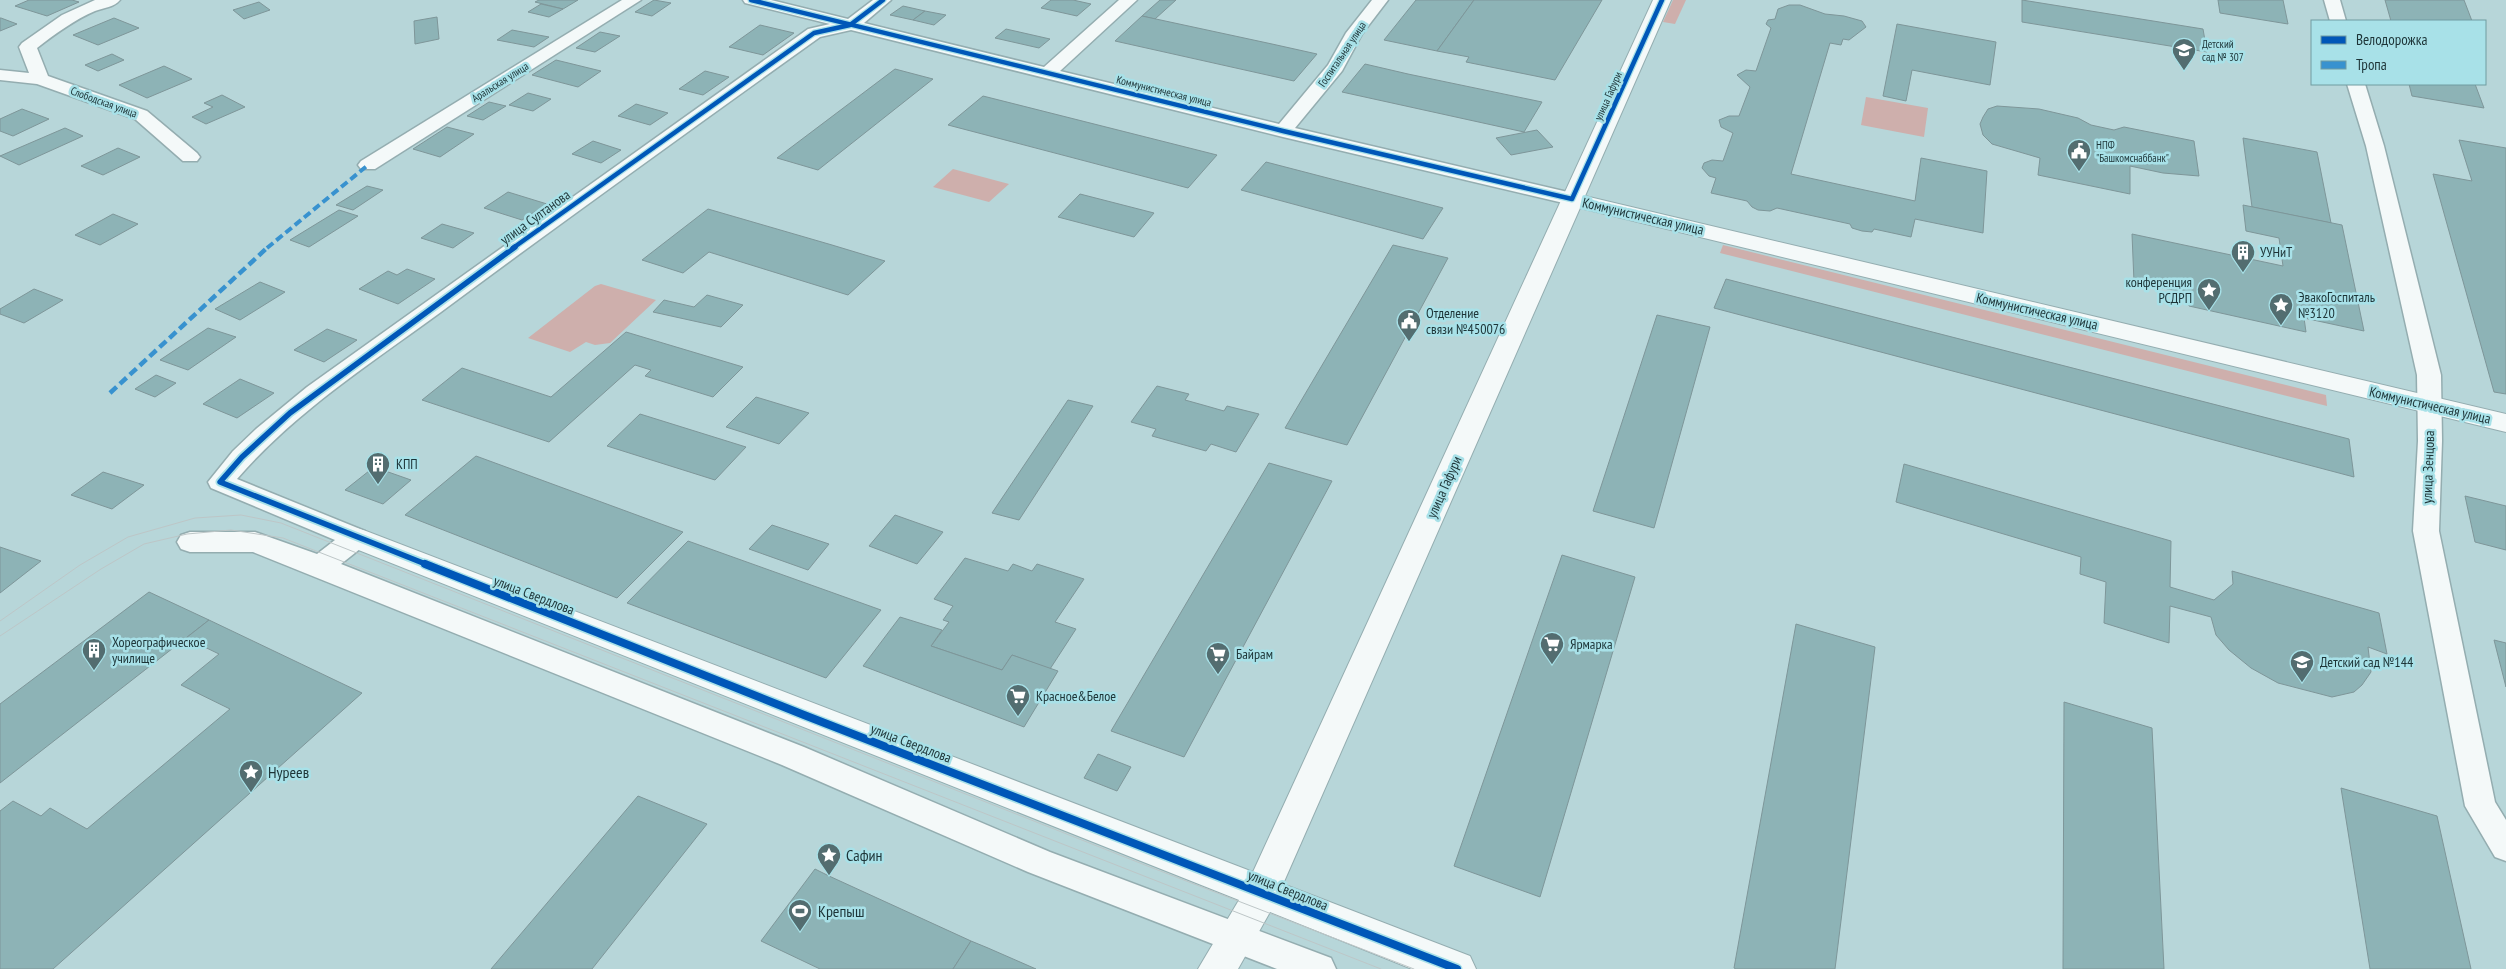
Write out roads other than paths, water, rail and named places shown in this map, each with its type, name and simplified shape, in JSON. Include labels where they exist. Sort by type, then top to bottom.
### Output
[{"type":"main road","name":"улица Гафури","points":[[1217,969],[1238,939],[1261,892],[1662,0]]},
{"type":"main road","name":"Коммунистическая улица","points":[[1572,199],[2506,423]]},
{"type":"main road","name":"улица Свердлова","points":[[356,538],[1457,969]]},
{"type":"street","points":[[40,79],[28,47],[57,24],[102,2],[112,0]]},
{"type":"street","name":"Аральская улица","points":[[368,165],[633,0]]},
{"type":"street","name":"Коммунистическая улица","points":[[751,0],[1283,131],[1572,199]]},
{"type":"street","name":"улица Султанова","points":[[356,538],[220,482],[243,454],[281,419],[508,252],[814,33],[850,25],[883,0]]},
{"type":"street","points":[[1049,72],[1129,0]]},
{"type":"street","name":"Госпитальная улица","points":[[1283,131],[1336,67],[1354,33],[1380,0]]},
{"type":"street","points":[[2332,0],[2338,20]]},
{"type":"street","name":"Слободская улица","points":[[0,75],[40,79],[141,115],[190,157]]},
{"type":"street","name":"улица Зенцова","points":[[2356,85],[2375,146],[2429,374],[2431,405],[2426,531],[2480,806],[2506,847]]},
{"type":"street","points":[[320,566],[356,538]]},
{"type":"street","points":[[190,542],[254,542],[320,566],[793,756],[1039,862],[1320,969]]},
{"type":"tram line","points":[[0,621],[80,565],[128,537],[195,518],[241,515],[281,523],[1150,867],[1414,969]]},
{"type":"tram line","points":[[0,636],[101,569],[144,544],[187,534],[231,530],[283,538],[1381,969]]},
{"type":"place","name":"Детский сад № 307","points":[[2184,71]]},
{"type":"place","name":"НПФ \"Башкомснаббанк\"","points":[[2079,172]]},
{"type":"place","name":"УУНиТ","points":[[2243,273]]},
{"type":"place","name":"конференция РСДРП","points":[[2209,311]]},
{"type":"place","name":"ЭвакоГоспиталь №3120","points":[[2281,326]]},
{"type":"place","name":"Отделение связи №450076","points":[[1409,342]]},
{"type":"place","name":"КПП","points":[[378,485]]},
{"type":"place","name":"Ярмарка","points":[[1552,665]]},
{"type":"place","name":"Хореографическое училище","points":[[94,671]]},
{"type":"place","name":"Байрам","points":[[1218,675]]},
{"type":"place","name":"Детский сад №144","points":[[2302,683]]},
{"type":"place","name":"Красное&Белое","points":[[1018,717]]},
{"type":"place","name":"Нуреев","points":[[251,793]]},
{"type":"place","name":"Сафин","points":[[829,876]]},
{"type":"place","name":"Крепыш","points":[[800,932]]}]
